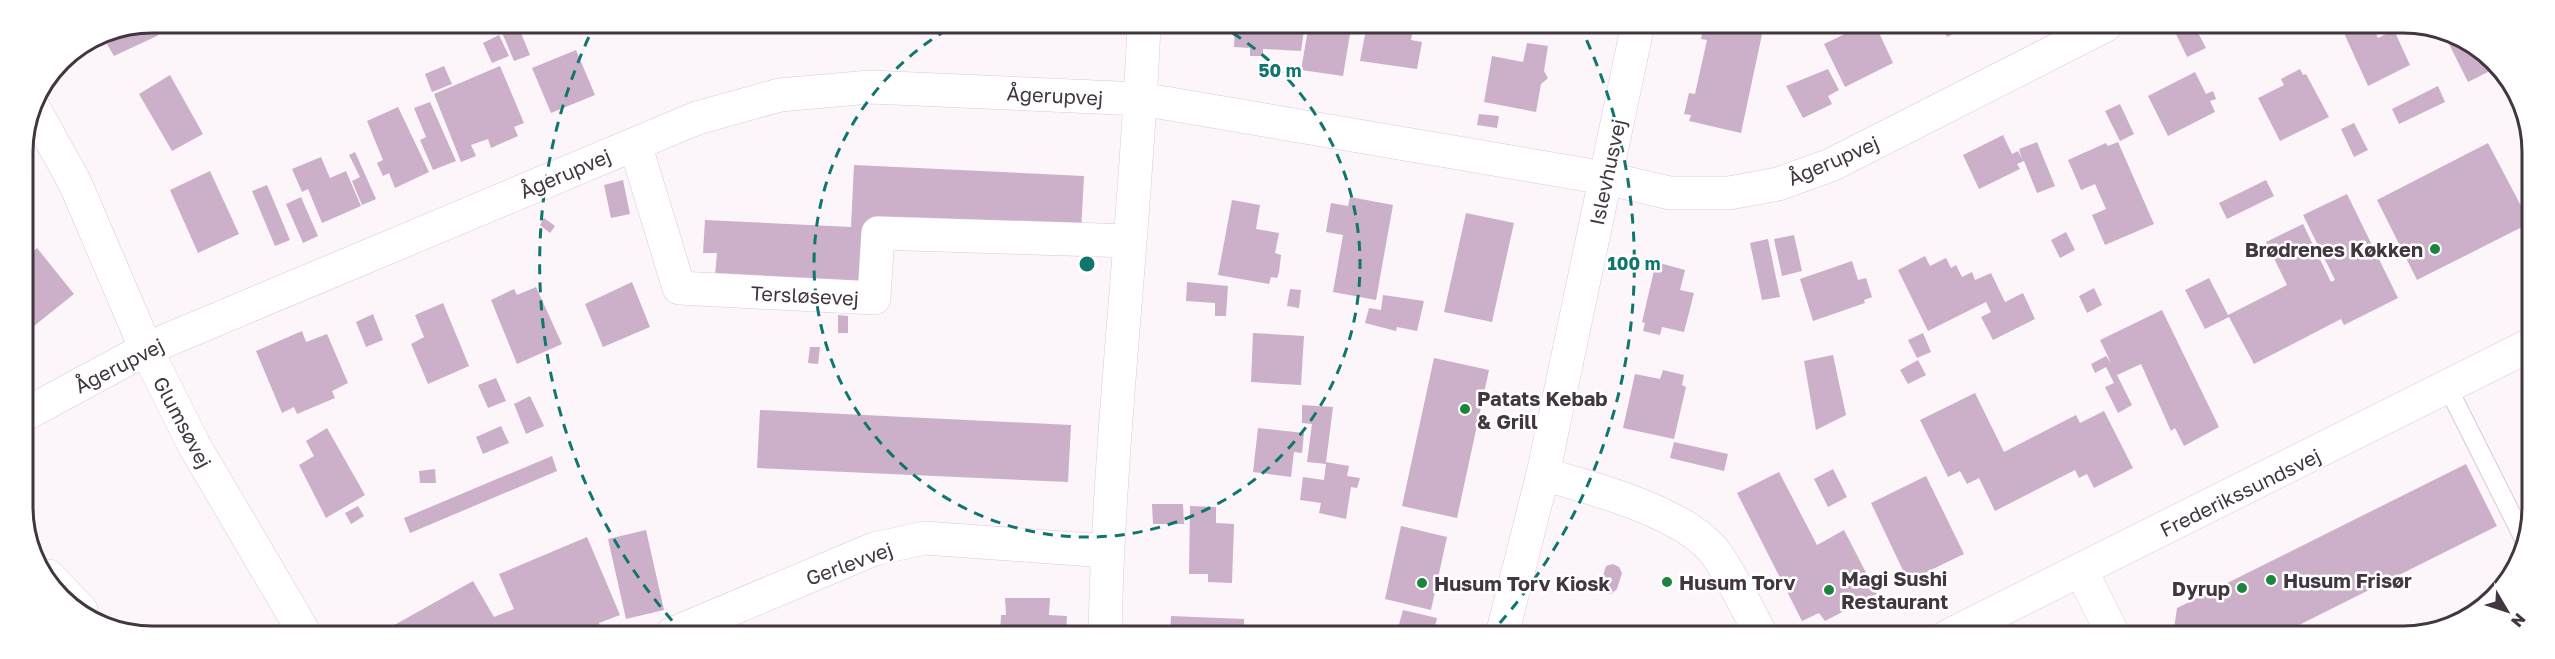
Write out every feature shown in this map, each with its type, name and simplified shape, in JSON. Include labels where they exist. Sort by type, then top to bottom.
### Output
[{"type":"street","points":[[1104,626],[1106,551],[1141,99],[1144,33]]},
{"type":"street","name":"Islevhusvej","points":[[1504,626],[1543,474],[1636,33]]},
{"type":"street","name":"Ågerupvej","points":[[33,410],[146,349],[697,118],[780,95],[870,87],[1141,99],[1605,178],[1670,193],[1729,193],[1778,184],[1831,165],[2090,33]]},
{"type":"street","name":"Glumsøvej","points":[[38,117],[75,183],[146,349],[194,445],[300,626]]},
{"type":"street","name":"Tersløsevej","points":[[635,144],[679,288],[874,298],[879,233],[1130,241]]},
{"type":"street","name":"Frederikssundsvej","points":[[1968,626],[2522,349]]},
{"type":"street","points":[[1543,474],[1586,487],[1675,520],[1700,537],[1716,554],[1756,626]]},
{"type":"street","name":"Gerlevvej","points":[[691,626],[874,549],[925,538],[1106,551]]},
{"type":"street","points":[[2081,570],[2109,626]]},
{"type":"lane","points":[[2448,388],[2520,531]]},
{"type":"building","points":[[160,33],[114,56],[107,44],[128,35]]},
{"type":"building","points":[[502,33],[521,33],[530,55],[514,61]]},
{"type":"building","points":[[1235,33],[1304,33],[1301,51],[1263,49],[1263,56],[1250,56],[1250,48],[1234,47]]},
{"type":"building","points":[[1307,33],[1350,33],[1343,76],[1301,70]]},
{"type":"building","points":[[1365,33],[1412,33],[1411,40],[1422,42],[1417,69],[1360,61]]},
{"type":"building","points":[[1702,33],[1762,33],[1741,133],[1689,121],[1691,115],[1684,114],[1689,93],[1695,94],[1707,40],[1701,39]]},
{"type":"building","points":[[1847,33],[1879,33],[1893,63],[1845,87],[1824,44]]},
{"type":"building","points":[[2175,33],[2198,33],[2206,48],[2187,57]]},
{"type":"building","points":[[2344,33],[2376,33],[2378,38],[2388,33],[2395,33],[2410,65],[2368,86]]},
{"type":"building","points":[[499,35],[509,56],[492,63],[483,43]]},
{"type":"building","points":[[2448,42],[2476,58],[2490,71],[2468,82]]},
{"type":"building","points":[[1527,43],[1548,46],[1544,71],[1548,78],[1541,84],[1536,112],[1484,102],[1492,56],[1523,62]]},
{"type":"building","points":[[576,50],[595,95],[551,113],[532,68]]},
{"type":"building","points":[[444,66],[452,84],[432,92],[425,74]]},
{"type":"building","points":[[500,66],[524,123],[514,127],[518,136],[491,148],[488,139],[471,145],[476,156],[461,162],[434,94]]},
{"type":"building","points":[[1828,69],[1839,90],[1828,96],[1832,104],[1803,118],[1786,86]]},
{"type":"building","points":[[2300,69],[2303,75],[2306,74],[2329,117],[2280,141],[2258,98],[2284,85],[2281,79]]},
{"type":"building","points":[[2195,72],[2206,94],[2213,91],[2216,99],[2210,101],[2215,112],[2168,136],[2148,96]]},
{"type":"building","points":[[170,75],[203,134],[172,151],[139,94]]},
{"type":"building","points":[[2438,86],[2445,102],[2399,124],[2392,109]]},
{"type":"building","points":[[430,102],[456,161],[433,170],[420,140],[426,137],[414,108]]},
{"type":"building","points":[[2120,104],[2134,134],[2120,141],[2105,111]]},
{"type":"building","points":[[398,107],[429,172],[395,188],[389,173],[383,176],[377,163],[383,160],[367,121]]},
{"type":"building","points":[[1479,114],[1499,116],[1497,128],[1477,125]]},
{"type":"building","points":[[2354,123],[2368,150],[2354,157],[2341,129]]},
{"type":"building","points":[[2003,135],[2012,154],[2018,151],[2022,159],[2019,149],[2037,142],[2055,186],[2037,193],[2024,161],[2017,164],[2020,169],[1979,189],[1963,155]]},
{"type":"building","points":[[2118,142],[2154,224],[2105,245],[2092,215],[2106,209],[2095,184],[2081,190],[2068,160],[2106,143],[2108,146]]},
{"type":"building","points":[[2488,143],[2522,208],[2522,227],[2417,280],[2377,200]]},
{"type":"building","points":[[355,152],[376,199],[362,205],[352,181],[360,177],[349,155]]},
{"type":"building","points":[[321,157],[330,178],[346,171],[361,206],[322,223],[308,189],[302,192],[292,169]]},
{"type":"building","points":[[854,165],[1084,176],[1081,232],[873,222],[869,284],[715,276],[717,253],[703,253],[705,220],[851,227]]},
{"type":"building","points":[[210,171],[239,234],[198,253],[170,190]]},
{"type":"building","points":[[623,180],[630,214],[611,218],[604,185]]},
{"type":"building","points":[[2266,180],[2274,196],[2227,219],[2219,203]]},
{"type":"building","points":[[267,185],[290,240],[275,246],[252,191]]},
{"type":"building","points":[[2347,194],[2398,298],[2344,325],[2341,319],[2254,364],[2229,317],[2205,329],[2185,290],[2209,278],[2228,315],[2287,285],[2266,242],[2303,224],[2331,282],[2335,280],[2303,215]]},
{"type":"building","points":[[301,197],[318,236],[303,243],[286,204]]},
{"type":"building","points":[[1350,197],[1393,205],[1376,300],[1333,292],[1343,235],[1326,232],[1331,203],[1348,206]]},
{"type":"building","points":[[1232,200],[1260,205],[1256,229],[1279,233],[1275,253],[1281,255],[1279,272],[1277,278],[1271,277],[1269,284],[1218,275]]},
{"type":"building","points":[[1466,213],[1514,223],[1492,322],[1444,312]]},
{"type":"building","points":[[544,218],[555,226],[550,233],[540,225]]},
{"type":"building","points":[[2066,232],[2075,250],[2060,258],[2051,240]]},
{"type":"building","points":[[1794,235],[1802,271],[1782,276],[1774,239]]},
{"type":"building","points":[[1768,239],[1780,297],[1762,300],[1750,243]]},
{"type":"building","points":[[37,248],[74,294],[33,327],[33,251]]},
{"type":"building","points":[[1925,256],[1930,266],[1946,258],[1951,268],[1956,265],[1962,277],[1972,272],[1975,280],[1991,273],[2005,302],[2023,293],[2035,319],[1993,340],[1981,317],[1991,312],[1986,302],[1928,331],[1898,270]]},
{"type":"building","points":[[1852,261],[1858,280],[1866,278],[1872,297],[1864,300],[1865,303],[1813,321],[1800,279]]},
{"type":"building","points":[[1656,262],[1685,270],[1680,290],[1694,293],[1684,332],[1662,327],[1660,335],[1643,331],[1645,323],[1642,322]]},
{"type":"building","points":[[632,282],[650,327],[603,347],[585,304]]},
{"type":"building","points":[[1187,282],[1228,286],[1226,316],[1215,316],[1215,303],[1186,301]]},
{"type":"building","points":[[536,287],[562,344],[517,364],[491,300],[514,289],[517,295]]},
{"type":"building","points":[[2094,288],[2102,305],[2087,313],[2079,296]]},
{"type":"building","points":[[1290,289],[1301,290],[1299,308],[1287,306]]},
{"type":"building","points":[[1383,295],[1424,301],[1417,331],[1397,327],[1396,331],[1365,323],[1369,308],[1381,310]]},
{"type":"building","points":[[443,303],[469,366],[428,384],[411,344],[424,337],[415,315]]},
{"type":"building","points":[[2162,310],[2219,427],[2184,446],[2175,428],[2171,431],[2141,364],[2117,375],[2132,405],[2118,413],[2105,387],[2114,383],[2106,367],[2095,373],[2091,364],[2106,356],[2111,363],[2100,340]]},
{"type":"building","points":[[373,314],[383,340],[366,347],[356,322]]},
{"type":"building","points":[[838,315],[848,316],[848,333],[838,333]]},
{"type":"building","points":[[302,331],[306,342],[327,334],[348,383],[332,391],[335,398],[297,414],[294,407],[282,413],[256,351]]},
{"type":"building","points":[[1253,333],[1304,336],[1301,385],[1251,382]]},
{"type":"building","points":[[1923,333],[1931,352],[1917,358],[1908,340]]},
{"type":"building","points":[[810,347],[820,347],[818,364],[808,363]]},
{"type":"building","points":[[1833,355],[1846,415],[1816,430],[1804,361]]},
{"type":"building","points":[[1434,358],[1489,370],[1457,518],[1402,506]]},
{"type":"building","points":[[1918,360],[1926,375],[1908,384],[1900,370]]},
{"type":"building","points":[[1663,370],[1684,375],[1682,385],[1686,387],[1674,439],[1623,428],[1635,374],[1660,379]]},
{"type":"building","points":[[496,378],[506,401],[488,408],[478,385]]},
{"type":"building","points":[[1975,393],[2004,452],[2076,415],[2080,423],[2104,411],[2133,468],[2094,488],[2087,474],[2079,478],[2075,470],[1995,511],[1979,478],[1967,484],[1960,471],[1948,477],[1920,420]]},
{"type":"building","points":[[530,396],[544,426],[526,434],[514,404]]},
{"type":"building","points":[[1302,405],[1333,407],[1326,462],[1349,466],[1347,476],[1360,478],[1357,488],[1351,487],[1346,519],[1319,513],[1321,503],[1300,500],[1303,477],[1324,480],[1326,464],[1307,462],[1312,424],[1302,423]]},
{"type":"building","points":[[760,410],[1071,425],[1068,482],[757,468]]},
{"type":"building","points":[[501,426],[509,443],[483,454],[476,437]]},
{"type":"building","points":[[327,428],[365,495],[326,518],[299,465],[314,456],[306,441]]},
{"type":"building","points":[[1258,428],[1304,433],[1302,453],[1294,452],[1291,477],[1253,472]]},
{"type":"building","points":[[1674,442],[1728,454],[1724,471],[1670,458]]},
{"type":"building","points":[[552,456],[557,471],[410,533],[404,518]]},
{"type":"building","points":[[2466,464],[2497,526],[2297,626],[2174,626],[2177,608]]},
{"type":"building","points":[[435,469],[436,483],[420,483],[419,471]]},
{"type":"building","points":[[1833,469],[1847,497],[1828,507],[1814,479]]},
{"type":"building","points":[[1779,472],[1817,545],[1844,530],[1877,594],[1825,621],[1819,613],[1802,621],[1737,493]]},
{"type":"building","points":[[1926,476],[1964,554],[1908,581],[1871,503]]},
{"type":"building","points":[[1152,504],[1183,504],[1184,524],[1153,524]]},
{"type":"building","points":[[358,506],[364,516],[351,524],[345,513]]},
{"type":"building","points":[[1190,506],[1216,507],[1216,523],[1234,524],[1232,583],[1208,582],[1208,574],[1189,574]]},
{"type":"building","points":[[1401,526],[1447,537],[1431,610],[1385,599]]},
{"type":"building","points":[[646,530],[664,610],[626,619],[608,539]]},
{"type":"building","points":[[587,537],[620,615],[599,623],[600,626],[393,626],[473,581],[494,617],[514,609],[499,574]]},
{"type":"building","points":[[1613,564],[1619,567],[1622,573],[1617,589],[1611,594],[1606,593],[1600,586],[1606,566]]},
{"type":"building","points":[[1005,598],[1050,598],[1049,615],[1067,616],[1066,626],[1000,626],[1001,615],[1006,615]]},
{"type":"building","points":[[1403,610],[1437,618],[1435,626],[1399,626]]},
{"type":"building","points":[[1171,616],[1244,619],[1244,626],[1170,626]]},
{"type":"place","name":"Brødrenes Køkken","points":[[2435,249]]},
{"type":"place","name":"Patats Kebab & Grill","points":[[1465,409]]},
{"type":"place","name":"Husum Frisør","points":[[2271,580]]},
{"type":"place","name":"Husum Torv","points":[[1667,582]]},
{"type":"place","name":"Husum Torv Kiosk","points":[[1422,583]]},
{"type":"place","name":"Dyrup","points":[[2242,588]]},
{"type":"place","name":"Magi Sushi Restaurant","points":[[1829,590]]}]
